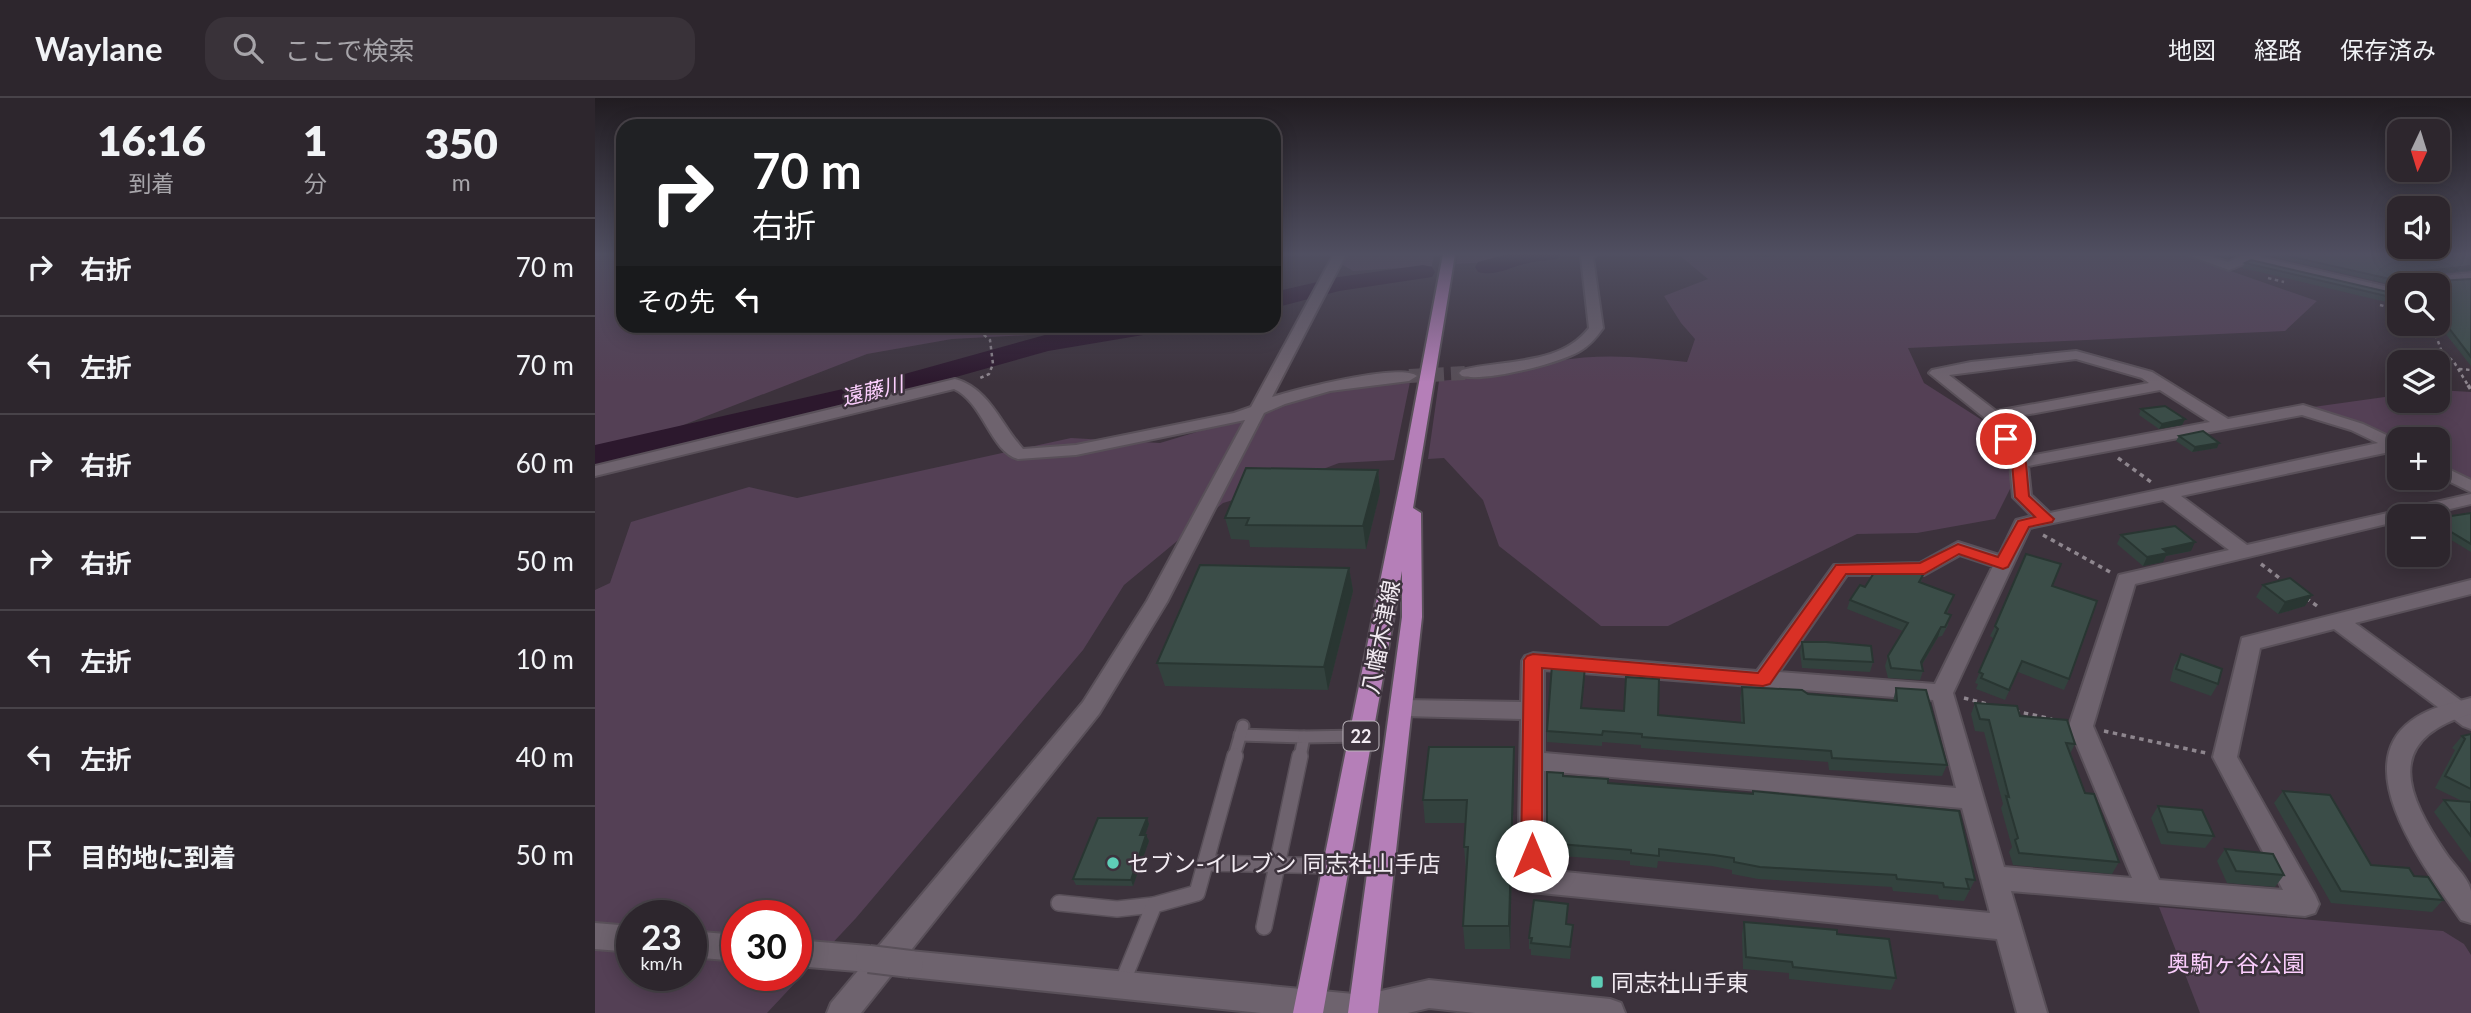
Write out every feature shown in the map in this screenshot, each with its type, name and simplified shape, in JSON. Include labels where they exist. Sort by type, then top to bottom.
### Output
[{"type":"main road","name":"八幡木津線","points":[[1308,1009],[1412,468],[1442,297]]},
{"type":"main road","name":"八幡木津線","points":[[1366,1012],[1412,617],[1412,468]]},
{"type":"street","points":[[842,1013],[1091,708],[1157,603],[1317,297]]},
{"type":"street","points":[[1467,373],[1567,353],[1592,336],[1596,328],[1592,297]]},
{"type":"street","points":[[2046,519],[2022,497],[2019,463],[1993,416],[1937,373],[1971,366],[2076,355],[2147,375],[2224,424]]},
{"type":"street","points":[[595,471],[955,384],[979,398],[989,410],[994,425],[1018,454],[1062,455],[1256,411],[1285,398],[1349,381],[1409,376]]},
{"type":"street","points":[[1993,416],[2163,385]]},
{"type":"street","points":[[2019,463],[2303,410],[2357,427],[2387,441]]},
{"type":"street","points":[[2032,1013],[1942,693],[2023,524],[2387,448]]},
{"type":"street","points":[[2450,476],[2471,487]]},
{"type":"street","points":[[2166,493],[2245,553]]},
{"type":"street","points":[[2151,892],[2081,726],[2126,580],[2471,499]]},
{"type":"street","points":[[1763,680],[1841,569],[1924,569],[1958,548],[2003,564]]},
{"type":"street","points":[[1992,878],[2305,904],[2225,757],[2250,643],[2471,587]]},
{"type":"street","points":[[2338,621],[2467,712]]},
{"type":"street","points":[[1942,693],[1533,660],[1531,880],[2007,927]]},
{"type":"street","points":[[1403,708],[1532,711]]},
{"type":"street","points":[[2467,712],[2438,715],[2413,732],[2404,744],[2398,771],[2402,795],[2413,822],[2471,911]]},
{"type":"street","points":[[1532,761],[1970,799]]},
{"type":"street","points":[[595,936],[616,938]]},
{"type":"street","points":[[812,954],[1121,986],[1308,1009],[1366,1012],[1429,994],[1610,1013]]},
{"type":"lane","points":[[1059,903],[1117,909],[1154,905],[1197,893],[1242,731],[1304,737],[1361,736]]},
{"type":"lane","points":[[1264,927],[1304,737]]},
{"type":"lane","points":[[1205,863],[1335,866]]},
{"type":"lane","points":[[1121,986],[1154,905]]},
{"type":"path","points":[[955,384],[984,377],[993,364],[990,340],[982,333]]},
{"type":"path","points":[[2434,336],[2441,350],[2459,369],[2471,390]]},
{"type":"path","points":[[2459,369],[2471,370]]},
{"type":"path","points":[[2102,446],[2166,493]]},
{"type":"path","points":[[2023,524],[2126,580]]},
{"type":"path","points":[[2245,553],[2287,583]]},
{"type":"path","points":[[2297,591],[2338,621]]},
{"type":"green space","points":[[595,297],[616,297],[616,333],[1156,333],[1047,334],[952,339],[867,354],[668,431],[595,450]]},
{"type":"green space","points":[[1664,297],[2305,297],[2317,301],[2285,331],[1908,348],[1924,383],[1985,422],[2014,481],[1995,519],[1917,533],[1857,534],[1668,626],[1601,626],[1499,546],[1483,500],[1444,458],[1428,459],[1439,381],[1590,357],[1638,357],[1687,362],[1695,339]]},
{"type":"green space","points":[[1410,382],[1394,460],[1339,463],[1273,488],[1223,503],[1124,585],[1083,650],[856,918],[812,965],[812,900],[721,900],[721,991],[788,991],[767,1013],[595,1013],[595,590],[610,583],[631,522],[749,487],[797,498],[1071,438],[1160,443],[1349,386]]},
{"type":"green space","points":[[2450,391],[2471,392],[2471,483],[2450,471],[2450,427],[2387,427],[2387,436],[2306,408],[2387,397],[2387,413],[2450,413]]},
{"type":"green space","name":"奥駒ヶ谷公園","points":[[2159,907],[2443,931],[2464,944],[2471,955],[2471,1013],[2200,1013]]},
{"type":"building","points":[[2450,297],[2471,297],[2471,357],[2450,330]]},
{"type":"building","points":[[2165,406],[2185,419],[2162,424],[2141,409]]},
{"type":"building","points":[[2203,431],[2219,443],[2195,447],[2179,436]]},
{"type":"building","points":[[1246,468],[1378,470],[1363,526],[1246,525],[1249,518],[1225,518]]},
{"type":"building","points":[[2471,513],[2471,544],[2450,531],[2450,516]]},
{"type":"building","points":[[2175,526],[2195,542],[2163,549],[2168,553],[2147,557],[2121,535]]},
{"type":"building","points":[[2026,554],[2061,564],[2052,586],[2097,601],[2069,679],[2022,661],[2009,690],[1981,678],[1983,674],[1979,672],[1998,629],[1995,626]]},
{"type":"building","points":[[1200,565],[1349,568],[1324,667],[1157,663]]},
{"type":"building","points":[[1877,568],[1899,571],[1907,568],[1923,575],[1919,582],[1954,595],[1945,613],[1951,615],[1921,662],[1923,671],[1891,668],[1888,656],[1908,623],[1850,600],[1860,585],[1865,587]]},
{"type":"building","points":[[2290,578],[2312,595],[2285,602],[2263,585]]},
{"type":"building","points":[[1802,642],[1871,646],[1873,662],[1804,659]]},
{"type":"building","points":[[2181,654],[2222,669],[2218,684],[2176,669]]},
{"type":"building","points":[[1552,665],[1585,667],[1581,708],[1624,711],[1626,677],[1659,679],[1658,715],[1744,723],[1742,687],[1802,690],[1808,694],[1897,701],[1896,688],[1926,690],[1947,765],[1832,758],[1831,751],[1642,737],[1642,734],[1603,731],[1602,735],[1547,731]]},
{"type":"building","points":[[1975,703],[2017,706],[2020,716],[2067,720],[2075,744],[2066,743],[2085,793],[2094,794],[2119,862],[2019,853],[2015,840],[2018,838],[2006,796],[2009,797],[1989,720],[1980,719]]},
{"type":"building","points":[[2471,734],[2471,789],[2445,776],[2465,739],[2462,736]]},
{"type":"building","points":[[1429,747],[1514,747],[1509,926],[1463,926],[1468,847],[1464,847],[1467,800],[1423,800]]},
{"type":"building","points":[[1547,772],[1563,773],[1563,776],[1608,779],[1608,783],[1753,794],[1753,791],[1959,811],[1975,880],[1966,879],[1969,889],[1944,887],[1943,883],[1897,879],[1896,875],[1760,867],[1734,862],[1734,858],[1714,855],[1659,849],[1659,856],[1631,853],[1631,850],[1547,843]]},
{"type":"building","points":[[2283,791],[2330,795],[2371,865],[2409,868],[2414,876],[2428,877],[2443,900],[2341,891]]},
{"type":"building","points":[[2444,800],[2471,802],[2471,836]]},
{"type":"building","points":[[2158,806],[2202,810],[2214,836],[2168,832]]},
{"type":"building","name":"セブン-イレブン 同志社山手店","points":[[1098,818],[1147,818],[1140,835],[1146,835],[1131,880],[1073,879]]},
{"type":"building","points":[[2225,849],[2273,854],[2284,875],[2236,871]]},
{"type":"building","points":[[1534,900],[1568,904],[1566,924],[1573,925],[1570,947],[1531,943],[1532,938],[1529,938]]},
{"type":"building","points":[[1744,922],[1837,930],[1837,934],[1889,939],[1896,978],[1793,967],[1792,962],[1746,957]]},
{"type":"waterway","name":"遠藤川","points":[[1281,298],[1287,297]]},
{"type":"waterway","name":"遠藤川","points":[[595,455],[889,387],[1045,343],[1106,333]]},
{"type":"tunnel","points":[[1409,376],[1467,373]]},
{"type":"place","name":"セブン-イレブン 同志社山手店","points":[[1113,863]]},
{"type":"place","name":"同志社山手東","points":[[1597,982]]},
{"type":"route","points":[[1532,856],[1533,660],[1763,680],[1841,569],[1924,569],[1958,548],[2003,564],[2023,524],[2046,519],[2022,497],[2019,463],[2006,439]]}]
